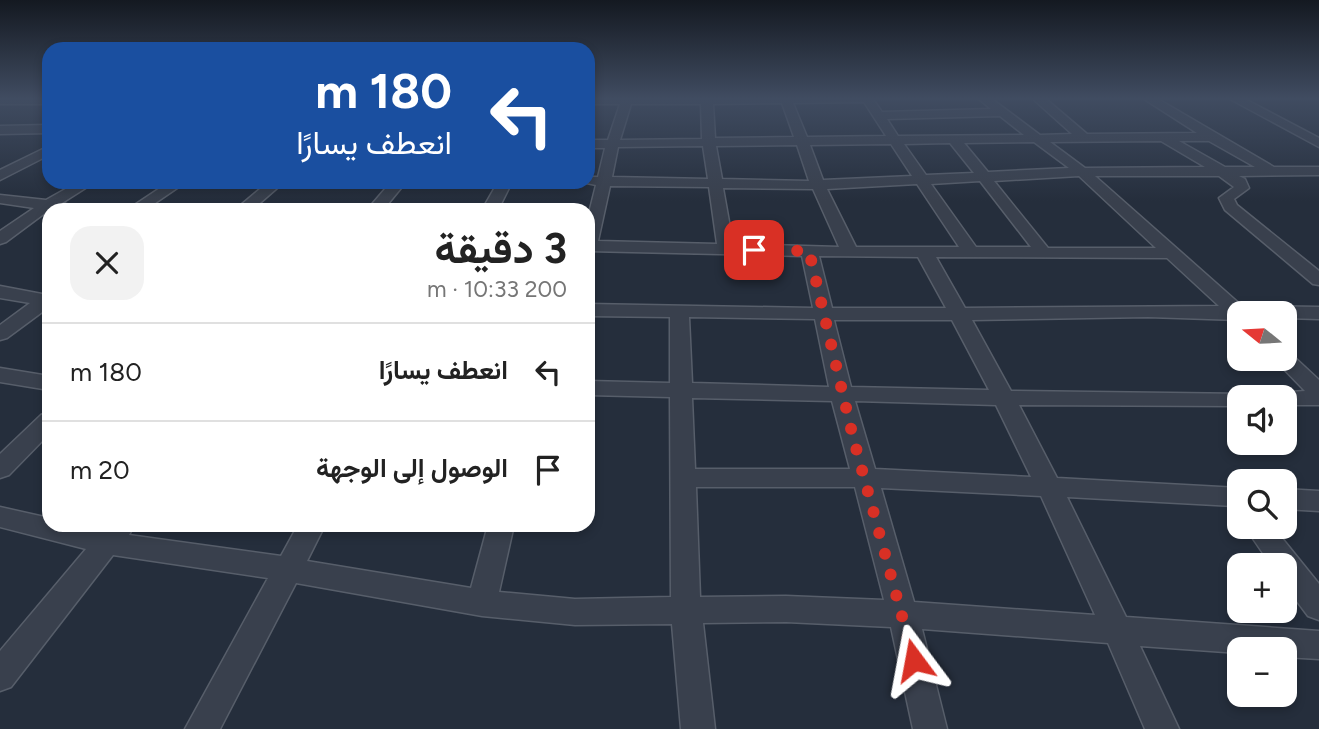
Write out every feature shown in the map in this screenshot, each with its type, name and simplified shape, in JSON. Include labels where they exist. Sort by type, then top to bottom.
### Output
[{"type":"street","points":[[595,221],[616,133]]},
{"type":"street","points":[[709,133],[726,250]]},
{"type":"street","points":[[799,133],[818,185],[850,252]]},
{"type":"street","points":[[890,133],[971,253]]},
{"type":"street","points":[[1031,133],[1082,172],[1227,302]]},
{"type":"street","points":[[1077,133],[1084,139]]},
{"type":"street","points":[[1206,133],[1270,170]]},
{"type":"street","points":[[1300,133],[1319,143]]},
{"type":"street","points":[[595,144],[1212,137]]},
{"type":"street","points":[[1165,138],[1243,186],[1226,198],[1230,207],[1319,280]]},
{"type":"street","points":[[954,139],[1044,253]]},
{"type":"street","points":[[0,176],[42,154]]},
{"type":"street","points":[[28,161],[42,162]]},
{"type":"street","points":[[595,181],[818,185],[924,182],[1082,172],[1319,171]]},
{"type":"street","points":[[51,203],[76,189]]},
{"type":"street","points":[[146,203],[168,189]]},
{"type":"street","points":[[252,203],[268,189]]},
{"type":"street","points":[[381,203],[393,189]]},
{"type":"street","points":[[0,199],[42,204]]},
{"type":"street","points":[[0,239],[42,209]]},
{"type":"street","points":[[595,246],[850,252],[1174,253]]},
{"type":"street","points":[[809,251],[842,395],[903,614],[930,729]]},
{"type":"street","points":[[924,252],[960,314],[1049,487],[1119,631],[1162,729]]},
{"type":"street","points":[[0,292],[42,299]]},
{"type":"street","points":[[0,334],[42,304]]},
{"type":"street","points":[[595,310],[824,314],[1227,313]]},
{"type":"street","points":[[679,312],[686,610],[698,729]]},
{"type":"street","points":[[1297,313],[1319,313]]},
{"type":"street","points":[[1297,371],[1319,392]]},
{"type":"street","points":[[0,375],[42,382]]},
{"type":"street","points":[[595,388],[1002,398],[1227,399]]},
{"type":"street","points":[[1297,398],[1319,398]]},
{"type":"street","points":[[0,469],[42,427]]},
{"type":"street","points":[[683,478],[864,478],[1227,497]]},
{"type":"street","points":[[1297,500],[1319,501]]},
{"type":"street","points":[[0,517],[42,523]]},
{"type":"street","points":[[202,729],[308,532]]},
{"type":"street","points":[[482,603],[499,532]]},
{"type":"street","points":[[0,676],[114,534],[286,569],[482,603],[575,612],[786,609],[903,614],[1319,645]]},
{"type":"street","points":[[1267,539],[1319,607]]},
{"type":"route","points":[[754,250],[809,251],[842,395],[914,660]]}]
